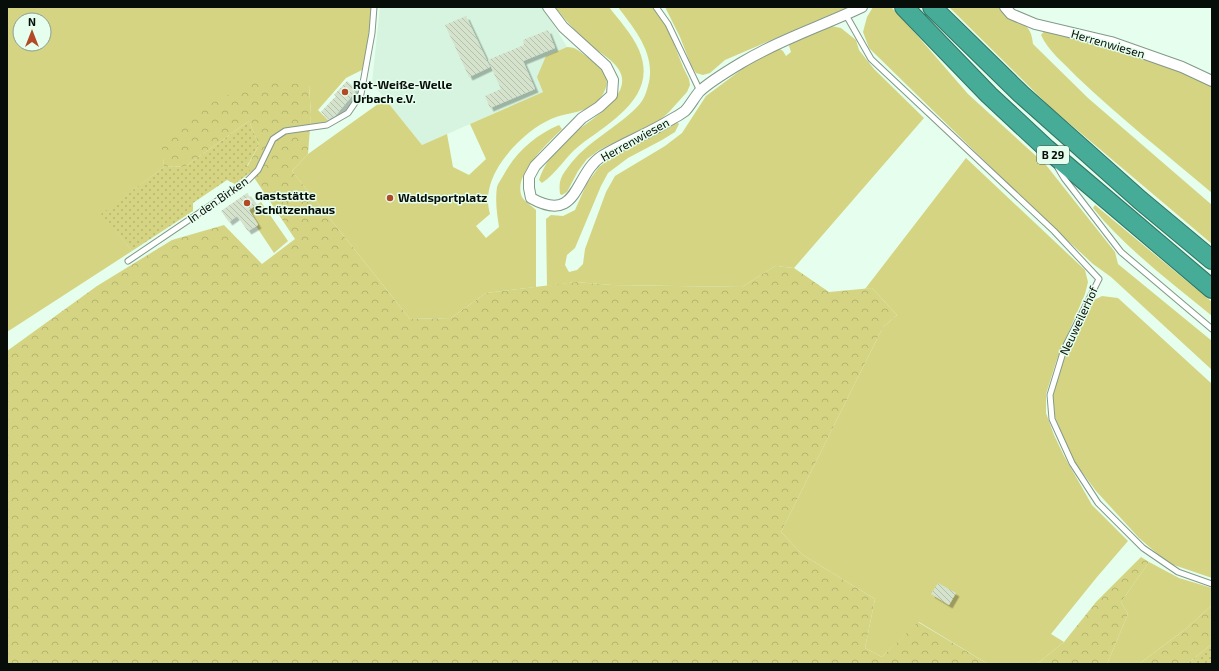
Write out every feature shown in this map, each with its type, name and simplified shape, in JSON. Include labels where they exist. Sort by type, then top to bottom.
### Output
[{"type":"highway","name":"B 29","points":[[932,7],[1020,94],[1140,200],[1212,260]]},
{"type":"highway","name":"B 29","points":[[905,8],[989,95],[1047,150],[1212,289]]},
{"type":"street","name":"Herrenwiesen","points":[[548,7],[563,27],[606,66],[613,80],[612,95],[599,107],[582,118],[535,166],[529,177],[531,198],[543,205],[564,204],[571,198],[592,165],[601,157],[658,128],[685,111],[700,91],[742,62],[807,30],[846,15],[862,7]]},
{"type":"street","name":"Herrenwiesen","points":[[1005,7],[1011,14],[1035,24],[1111,42],[1182,67],[1212,81]]},
{"type":"lane","name":"In den Birken","points":[[128,262],[248,180],[258,170],[273,139],[285,131],[327,124],[348,113],[361,94],[372,33],[374,7]]},
{"type":"lane","points":[[656,7],[668,24],[700,91]]},
{"type":"lane","name":"Neuweilerhof","points":[[846,15],[871,59],[1054,231],[1099,279],[1064,349],[1050,395],[1052,419],[1072,463],[1098,503],[1142,548],[1178,572],[1212,584]]},
{"type":"lane","points":[[1047,150],[1064,178],[1121,252],[1212,329]]},
{"type":"shaded area","points":[[380,7],[543,7],[567,47],[546,56],[543,92],[422,145],[372,83]]},
{"type":"green space","points":[[7,7],[372,7],[370,33],[362,70],[346,78],[318,110],[329,121],[310,125],[311,115],[309,85],[162,139],[164,167],[102,214],[132,251],[7,332]]},
{"type":"green space","points":[[555,7],[609,7],[629,33],[639,50],[643,67],[642,81],[637,95],[628,107],[574,150],[552,175],[542,183],[539,180],[543,170],[561,144],[611,104],[618,94],[622,84],[619,69],[590,45]]},
{"type":"green space","points":[[618,7],[654,7],[669,31],[689,79],[690,85],[687,92],[660,120],[599,150],[587,159],[578,171],[567,192],[562,195],[560,194],[561,180],[572,162],[594,141],[636,108],[643,100],[647,90],[650,75],[650,64],[647,53],[637,34]]},
{"type":"green space","points":[[665,7],[848,7],[725,60],[710,73],[703,75],[696,73],[691,65],[680,37]]},
{"type":"green space","points":[[873,7],[891,7],[968,94],[1046,165],[1115,252],[1118,264],[1212,341],[1212,370],[1111,277],[1093,264],[1039,214],[869,48],[863,32],[867,17]]},
{"type":"green space","points":[[949,7],[998,7],[1008,17],[1026,27],[1031,33],[1033,44],[1088,98],[1212,205],[1212,244],[1050,107]]},
{"type":"green space","points":[[831,26],[841,28],[856,40],[859,50],[874,69],[924,118],[794,268],[775,266],[742,287],[612,285],[576,282],[547,286],[546,219],[551,215],[563,216],[575,210],[587,183],[599,167],[621,150],[667,129],[677,122],[679,124],[675,132],[628,158],[608,173],[575,248],[567,255],[565,265],[569,272],[577,270],[583,264],[585,249],[606,192],[615,176],[665,146],[682,133],[706,96],[749,64],[777,47],[783,51],[786,56],[791,52],[789,46],[792,39]]},
{"type":"green space","points":[[1045,30],[1094,40],[1155,60],[1212,86],[1212,193],[1126,121],[1076,76],[1052,52],[1044,41],[1041,35]]},
{"type":"green space","points":[[567,47],[577,50],[601,68],[606,78],[607,84],[605,90],[596,103],[590,107],[578,112],[558,116],[541,124],[512,148],[504,158],[492,179],[488,196],[490,214],[476,226],[486,238],[499,227],[496,197],[499,183],[513,160],[526,146],[534,139],[559,125],[562,129],[548,142],[533,160],[522,179],[520,188],[523,199],[536,210],[536,287],[486,293],[451,318],[410,319],[292,171],[308,154],[385,99],[422,145],[447,134],[453,167],[469,175],[486,159],[470,124],[543,92],[537,77],[546,56]]},
{"type":"green space","points":[[259,80],[309,85],[311,115],[308,154],[292,171],[410,319],[451,318],[486,293],[576,282],[612,285],[742,287],[775,266],[794,268],[829,292],[872,288],[897,315],[883,327],[781,532],[803,555],[875,599],[865,648],[882,657],[918,622],[988,664],[7,664],[7,351],[97,286],[172,240],[224,225],[262,264],[295,239],[247,167],[259,145],[249,121],[186,166],[164,167],[161,139],[199,109]]},
{"type":"green space","points":[[249,121],[259,145],[247,166],[251,172],[235,184],[227,180],[193,203],[193,211],[132,251],[101,214],[164,167],[186,166]]},
{"type":"green space","points":[[966,158],[1085,270],[1088,282],[1085,294],[1057,359],[1046,394],[1046,413],[1064,456],[1092,505],[1128,541],[1051,634],[1064,642],[1037,664],[988,664],[919,622],[882,657],[865,648],[875,599],[803,555],[781,532],[883,327],[897,315],[872,288],[865,289]]},
{"type":"green space","points":[[261,202],[288,241],[274,253],[256,226],[258,224],[249,210]]},
{"type":"green space","points":[[1095,205],[1212,302],[1212,316],[1134,251],[1093,208]]},
{"type":"green space","points":[[1102,296],[1118,298],[1212,384],[1212,578],[1168,563],[1139,538],[1096,491],[1073,460],[1055,417],[1052,394],[1063,360],[1092,301]]},
{"type":"green space","points":[[1141,557],[1149,562],[1121,602],[1128,614],[1107,664],[1037,664],[1064,642],[1096,602]]},
{"type":"green space","points":[[1149,562],[1179,578],[1212,588],[1212,605],[1187,628],[1139,664],[1107,664],[1128,614],[1121,602]]},
{"type":"green space","points":[[1212,605],[1212,644],[1187,664],[1139,664],[1187,628]]},
{"type":"green space","points":[[1212,644],[1212,664],[1187,664]]},
{"type":"building","points":[[466,16],[490,67],[469,77],[445,25]]},
{"type":"building","points":[[548,30],[555,48],[523,61],[535,89],[490,108],[485,96],[501,89],[488,60],[524,45],[523,40]]},
{"type":"building","points":[[347,81],[357,90],[335,116],[329,119],[321,112],[336,96],[334,95]]},
{"type":"building","points":[[247,193],[256,205],[249,210],[258,225],[248,231],[237,216],[229,222],[221,211]]},
{"type":"building","points":[[938,583],[956,593],[949,605],[931,594]]},
{"type":"place","name":"Rot-Weiße-Welle Urbach e.V.","points":[[345,92]]},
{"type":"place","name":"Waldsportplatz","points":[[390,198]]},
{"type":"place","name":"Gaststätte Schützenhaus","points":[[247,203]]}]
